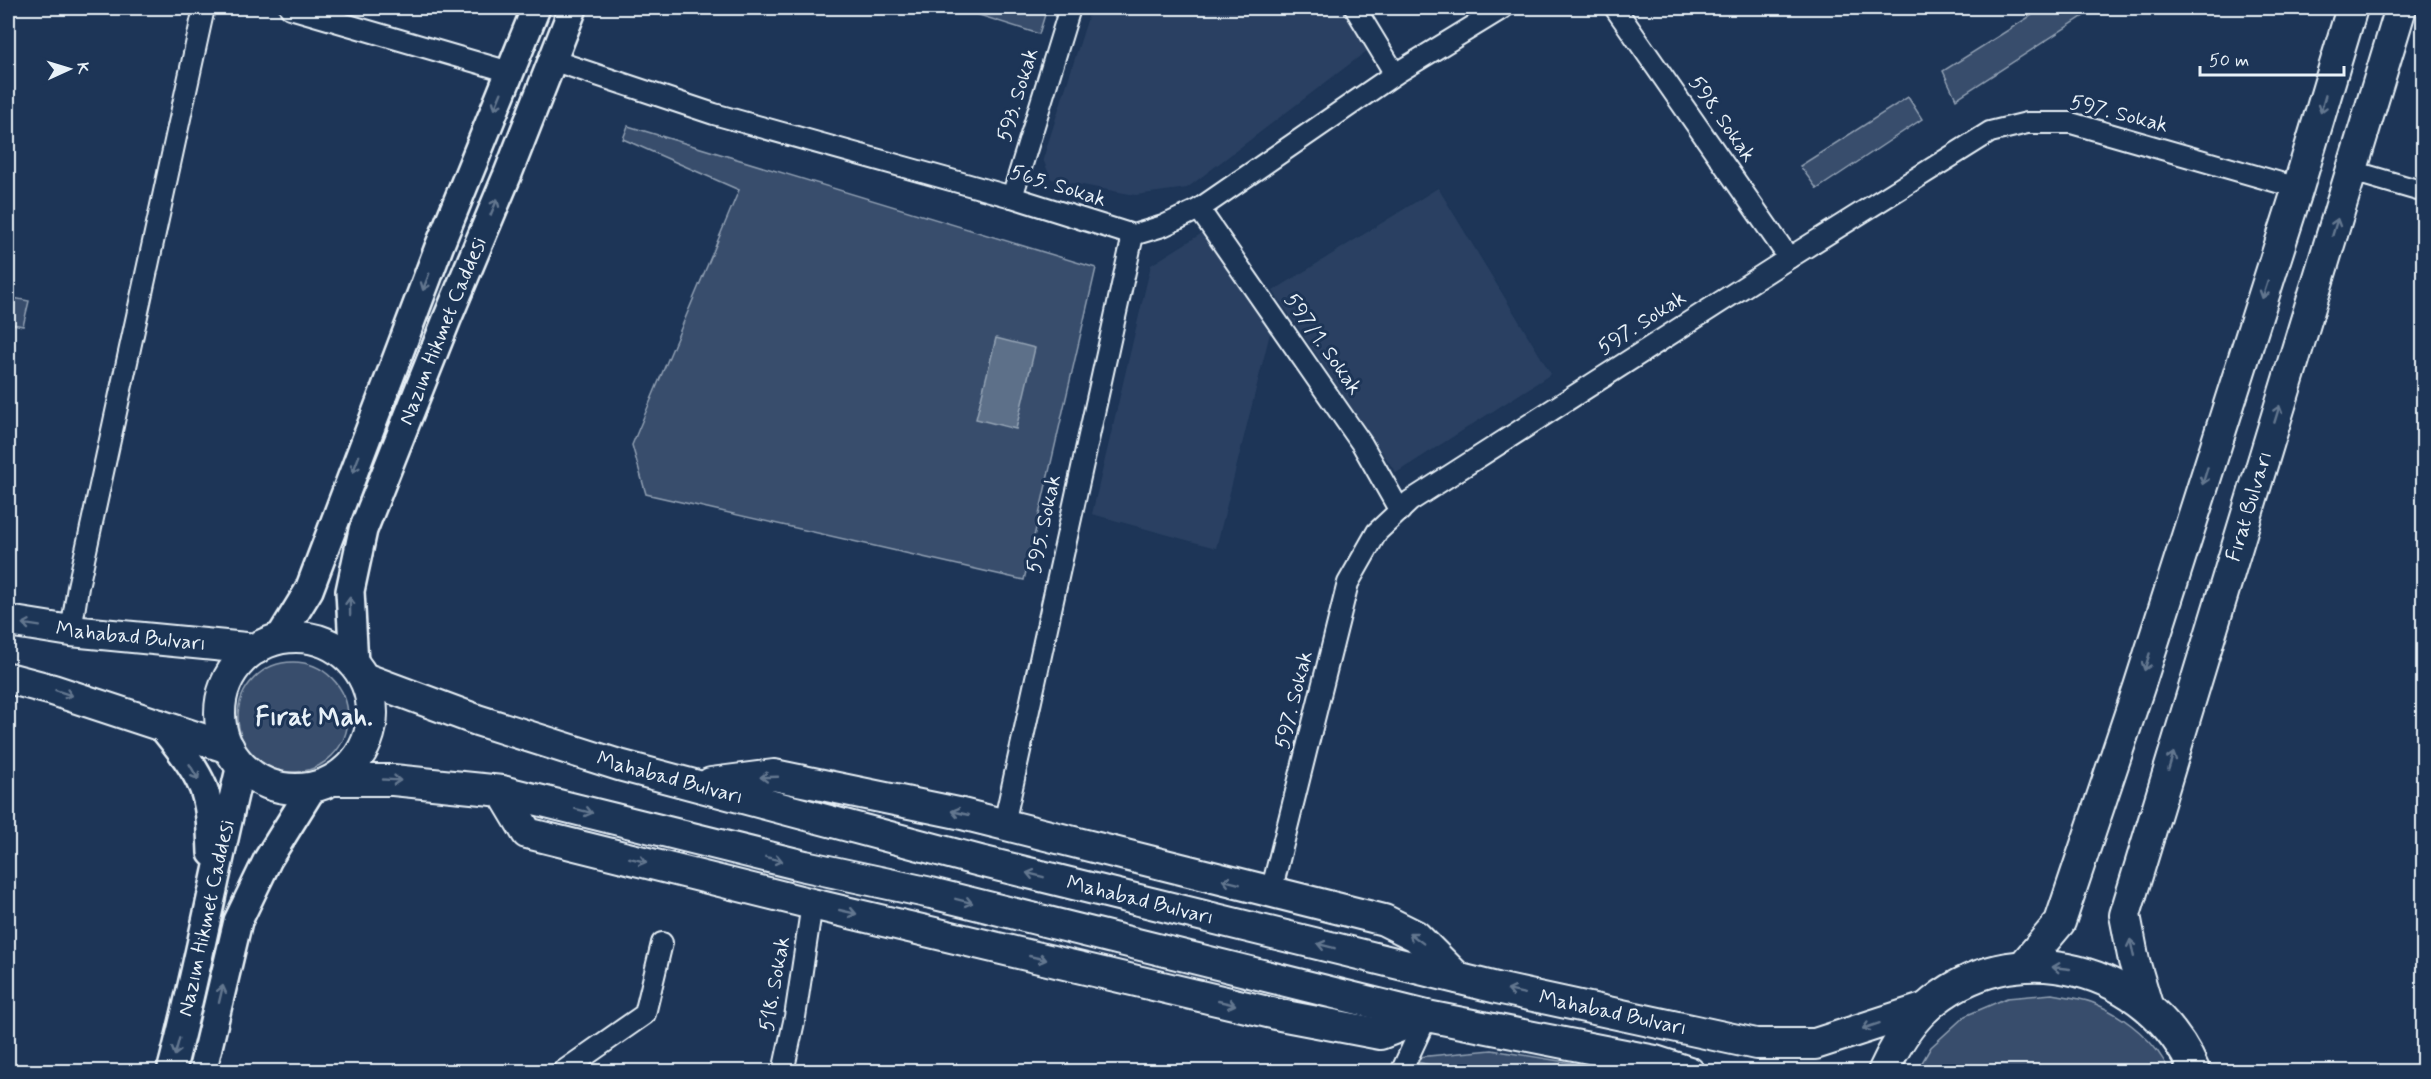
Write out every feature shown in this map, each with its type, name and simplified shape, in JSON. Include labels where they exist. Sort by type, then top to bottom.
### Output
[{"type":"main road","name":"Nazım Hikmet Caddesi","points":[[268,644],[309,590],[439,247],[536,8]]},
{"type":"main road","name":"Nazım Hikmet Caddesi","points":[[359,671],[350,591],[363,530],[573,8]]},
{"type":"main road","points":[[2023,966],[2060,922],[2139,687],[2298,188],[2352,8]]},
{"type":"main road","name":"Fırat Bulvarı","points":[[2147,1005],[2134,961],[2125,915],[2400,8]]},
{"type":"main road","name":"Mahabad Bulvarı","points":[[8,621],[71,631],[268,644]]},
{"type":"main road","points":[[300,637],[320,641],[339,650],[359,671],[371,700],[372,723],[365,746],[352,765],[323,784],[293,790],[273,786],[256,778],[235,756],[222,727],[221,704],[227,682],[239,663],[268,644],[300,637]]},
{"type":"main road","name":"Mahabad Bulvarı","points":[[359,671],[477,720],[619,765],[980,861],[1458,978],[1756,1044],[1815,1044],[1926,1008]]},
{"type":"main road","points":[[8,678],[160,724],[235,756]]},
{"type":"main road","points":[[160,724],[183,754],[203,787],[210,820],[213,886]]},
{"type":"main road","name":"Nazım Hikmet Caddesi","points":[[171,1071],[191,995],[213,886],[235,756]]},
{"type":"main road","points":[[694,785],[774,776],[1004,824],[1384,920],[1416,936],[1458,978]]},
{"type":"main road","name":"Mahabad Bulvarı","points":[[323,784],[393,780],[502,791],[804,866],[931,893],[1427,1016],[1655,1061],[1689,1071]]},
{"type":"main road","name":"Nazım Hikmet Caddesi","points":[[202,1071],[238,921],[268,859],[323,784]]},
{"type":"main road","points":[[502,791],[527,833],[812,904],[1280,1015],[1380,1034],[1427,1016]]},
{"type":"main road","points":[[1883,1071],[1896,1043],[1926,1008],[1955,987],[1988,973],[2023,966],[2067,968],[2109,981],[2147,1005],[2166,1024],[2182,1045],[2195,1071]]},
{"type":"street","points":[[71,631],[204,8]]},
{"type":"street","points":[[290,8],[510,72]]},
{"type":"street","name":"593. Sokak","points":[[1012,197],[1070,8]]},
{"type":"street","points":[[1355,8],[1395,74]]},
{"type":"street","points":[[1133,235],[1163,226],[1199,209],[1395,74],[1503,8]]},
{"type":"street","name":"598. Sokak","points":[[1616,8],[1789,258]]},
{"type":"street","name":"565. Sokak","points":[[552,60],[714,114],[1012,197],[1133,235]]},
{"type":"street","name":"597. Sokak","points":[[1271,892],[1348,583],[1377,532],[1410,501],[1990,132],[2026,123],[2071,123],[2298,188]]},
{"type":"street","points":[[2352,171],[2424,192]]},
{"type":"street","name":"597/1. Sokak","points":[[1199,209],[1362,444],[1400,511]]},
{"type":"street","name":"595. Sokak","points":[[1004,824],[1133,235]]},
{"type":"street","name":"518. Sokak","points":[[783,1071],[795,1017],[812,904]]},
{"type":"street","points":[[562,1071],[645,1014],[662,943]]},
{"type":"street","points":[[1401,1071],[1427,1016]]},
{"type":"shaded area","points":[[957,8],[1047,8],[1039,34]]},
{"type":"shaded area","points":[[1091,8],[1342,8],[1368,50],[1187,188],[1135,195],[1051,179],[1043,159]]},
{"type":"shaded area","points":[[2034,8],[2091,8],[2093,10],[1956,99],[1943,71],[2037,12]]},
{"type":"shaded area","points":[[1908,97],[1922,119],[1817,189],[1800,166]]},
{"type":"shaded area","points":[[628,126],[1096,268],[1024,580],[646,494],[632,445],[739,190],[623,139]]},
{"type":"shaded area","points":[[1438,188],[1551,374],[1396,473],[1273,291]]},
{"type":"shaded area","points":[[1204,232],[1270,333],[1216,548],[1092,514],[1151,265]]},
{"type":"shaded area","points":[[8,297],[29,301],[23,326],[8,323]]},
{"type":"shaded area","points":[[996,338],[1035,348],[1016,429],[976,419]]},
{"type":"shaded area","points":[[293,662],[314,666],[332,678],[344,696],[348,717],[344,738],[332,756],[314,768],[293,772],[272,768],[254,756],[242,738],[238,717],[242,696],[254,678],[272,666]]},
{"type":"shaded area","points":[[2052,994],[2098,1005],[2130,1024],[2157,1050],[2169,1071],[1917,1071],[1931,1047],[1965,1016],[2007,998]]},
{"type":"shaded area","points":[[1492,1050],[1611,1071],[1458,1072],[1417,1062],[1418,1057]]},
{"type":"district","name":"Fırat Mah.","points":[[314,717]]}]
